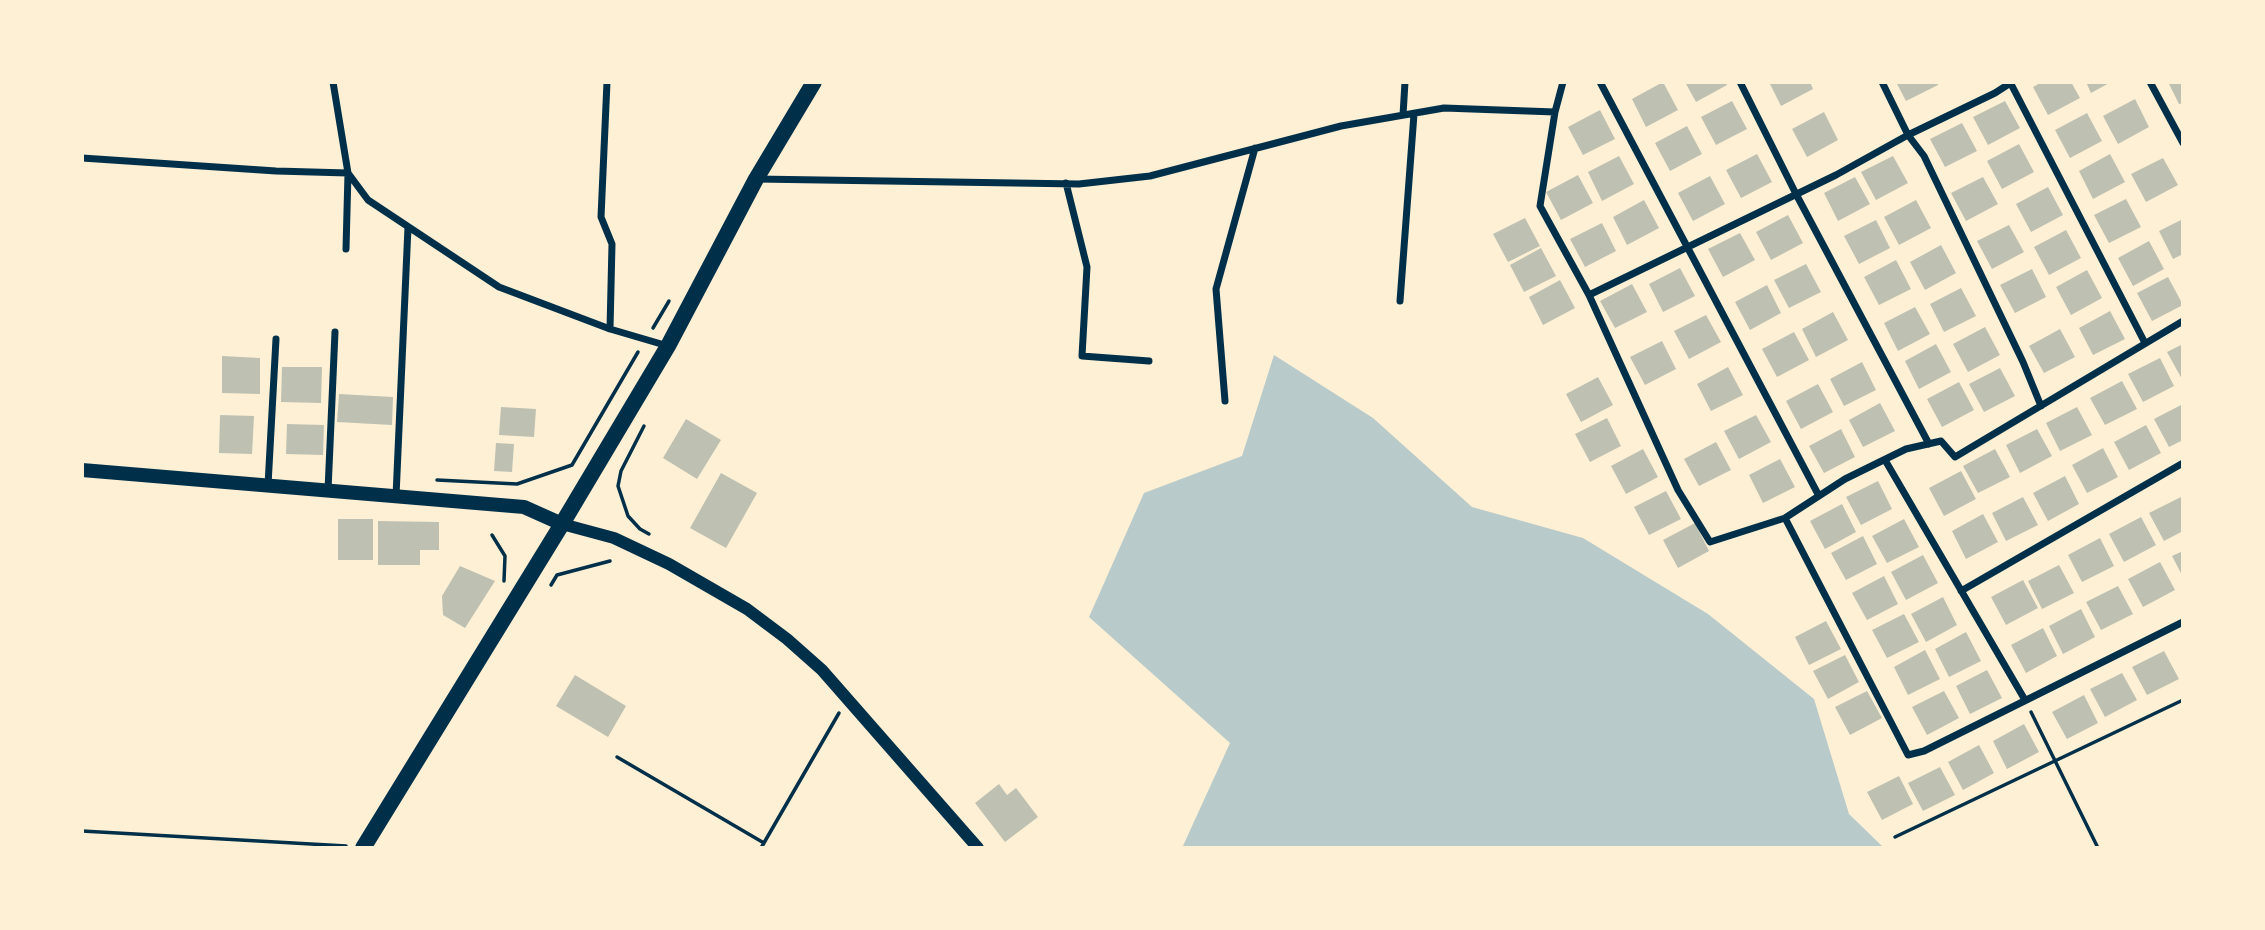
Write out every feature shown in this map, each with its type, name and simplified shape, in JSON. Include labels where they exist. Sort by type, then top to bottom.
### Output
[{"type":"main road","points":[[355,847],[562,524],[668,346],[756,179],[814,82]]},
{"type":"main road","points":[[82,470],[524,508],[562,524]]},
{"type":"street","points":[[333,82],[348,173],[346,249]]},
{"type":"street","points":[[607,82],[601,218],[611,244],[610,329]]},
{"type":"street","points":[[1403,115],[1405,82]]},
{"type":"street","points":[[1563,82],[1555,112],[1540,206],[1589,295],[1678,490],[1710,542],[1785,518],[1845,479],[1906,449],[1941,441],[1955,457],[2183,321]]},
{"type":"street","points":[[1600,82],[1819,496]]},
{"type":"street","points":[[1740,82],[1796,194],[1929,444]]},
{"type":"street","points":[[1882,82],[1908,135],[1924,156],[2023,362],[2040,406]]},
{"type":"street","points":[[2150,82],[2183,143]]},
{"type":"street","points":[[1589,295],[1836,175],[2011,83],[2145,344]]},
{"type":"street","points":[[756,179],[1066,183],[1150,176],[1341,126],[1444,108],[1555,112]]},
{"type":"street","points":[[1400,300],[1414,114]]},
{"type":"street","points":[[1225,401],[1216,289],[1255,149]]},
{"type":"street","points":[[82,158],[348,173]]},
{"type":"street","points":[[348,173],[368,200],[499,287],[610,329],[668,346]]},
{"type":"street","points":[[1066,183],[1087,267],[1082,356],[1149,361]]},
{"type":"street","points":[[396,497],[408,227]]},
{"type":"street","points":[[328,491],[335,332]]},
{"type":"street","points":[[268,485],[276,339]]},
{"type":"street","points":[[1885,460],[2025,700]]},
{"type":"street","points":[[1961,591],[2183,463]]},
{"type":"street","points":[[1785,518],[1908,755],[1924,751],[2183,622]]},
{"type":"street","points":[[562,524],[614,538],[669,564],[747,609],[796,647],[822,670],[978,848]]},
{"type":"path","points":[[437,480],[517,484],[572,465],[673,293]]},
{"type":"path","points":[[492,535],[505,556],[504,581]]},
{"type":"path","points":[[551,584],[557,575],[610,561]]},
{"type":"path","points":[[617,757],[763,845],[848,699]]},
{"type":"path","points":[[2025,700],[2098,848]]},
{"type":"path","points":[[1895,837],[2183,701]]},
{"type":"path","points":[[82,831],[355,847]]},
{"type":"shaded area","points":[[1274,355],[1373,418],[1472,507],[1583,538],[1708,614],[1814,699],[1849,814],[1884,848],[1182,848],[1230,743],[1089,617],[1144,493],[1242,456]]},
{"type":"building","points":[[1663,82],[1678,110],[1646,127],[1632,99]]},
{"type":"building","points":[[1685,82],[1726,82],[1727,85],[1696,102]]},
{"type":"building","points":[[1769,82],[1810,82],[1813,89],[1781,106]]},
{"type":"building","points":[[1896,82],[1937,82],[1938,85],[1906,101]]},
{"type":"building","points":[[2042,82],[2071,82],[2080,98],[2048,115],[2033,87]]},
{"type":"building","points":[[2086,82],[2111,82],[2091,93]]},
{"type":"building","points":[[2168,82],[2183,82],[2183,103],[2179,104]]},
{"type":"building","points":[[2135,99],[2149,127],[2118,144],[2103,116]]},
{"type":"building","points":[[1732,101],[1747,129],[1716,145],[1701,117]]},
{"type":"building","points":[[2005,101],[2020,128],[1988,145],[1973,117]]},
{"type":"building","points":[[1600,110],[1615,139],[1583,155],[1568,127]]},
{"type":"building","points":[[1824,112],[1838,140],[1807,157],[1792,129]]},
{"type":"building","points":[[2087,113],[2102,141],[2070,158],[2055,130]]},
{"type":"building","points":[[1962,123],[1977,151],[1945,167],[1930,139]]},
{"type":"building","points":[[1687,126],[1702,154],[1670,171],[1655,143]]},
{"type":"building","points":[[2019,144],[2034,172],[2002,189],[1987,161]]},
{"type":"building","points":[[1757,154],[1772,182],[1741,198],[1726,170]]},
{"type":"building","points":[[2110,154],[2125,182],[2093,199],[2079,171]]},
{"type":"building","points":[[1619,156],[1634,184],[1602,201],[1588,172]]},
{"type":"building","points":[[1893,156],[1908,183],[1876,200],[1861,172]]},
{"type":"building","points":[[2163,158],[2178,185],[2146,202],[2131,174]]},
{"type":"building","points":[[1578,175],[1593,203],[1561,220],[1546,192]]},
{"type":"building","points":[[1710,176],[1725,204],[1693,221],[1678,193]]},
{"type":"building","points":[[1855,177],[1870,204],[1838,221],[1824,193]]},
{"type":"building","points":[[1983,177],[1998,204],[1966,221],[1951,193]]},
{"type":"building","points":[[2048,187],[2063,215],[2031,232],[2016,204]]},
{"type":"building","points":[[2126,199],[2141,227],[2109,243],[2094,215]]},
{"type":"building","points":[[1644,200],[1659,228],[1627,245],[1613,217]]},
{"type":"building","points":[[1916,200],[1931,228],[1899,245],[1884,217]]},
{"type":"building","points":[[1788,215],[1803,243],[1771,260],[1756,232]]},
{"type":"building","points":[[1525,218],[1540,246],[1508,262],[1493,234]]},
{"type":"building","points":[[2183,219],[2183,254],[2173,259],[2159,231]]},
{"type":"building","points":[[1876,220],[1890,248],[1859,264],[1844,236]]},
{"type":"building","points":[[1602,223],[1616,251],[1585,267],[1570,239]]},
{"type":"building","points":[[2009,225],[2024,252],[1992,269],[1977,241]]},
{"type":"building","points":[[2066,230],[2081,258],[2049,275],[2034,247]]},
{"type":"building","points":[[1740,233],[1755,260],[1723,277],[1708,249]]},
{"type":"building","points":[[2149,241],[2164,269],[2133,286],[2118,258]]},
{"type":"building","points":[[1941,245],[1956,273],[1925,290],[1910,262]]},
{"type":"building","points":[[1541,248],[1556,276],[1524,292],[1510,265]]},
{"type":"building","points":[[1896,260],[1911,289],[1879,305],[1864,277]]},
{"type":"building","points":[[1806,264],[1821,292],[1789,308],[1774,280]]},
{"type":"building","points":[[1680,268],[1695,296],[1663,312],[1649,284]]},
{"type":"building","points":[[2032,269],[2046,297],[2015,313],[2000,285]]},
{"type":"building","points":[[2087,270],[2102,298],[2071,315],[2056,287]]},
{"type":"building","points":[[2168,277],[2183,305],[2152,321],[2137,293]]},
{"type":"building","points":[[1560,280],[1575,308],[1543,325],[1529,297]]},
{"type":"building","points":[[1632,284],[1647,312],[1615,328],[1600,301]]},
{"type":"building","points":[[1767,285],[1781,313],[1750,330],[1735,302]]},
{"type":"building","points":[[1961,288],[1976,316],[1944,332],[1930,304]]},
{"type":"building","points":[[1915,307],[1930,334],[1898,351],[1884,323]]},
{"type":"building","points":[[2110,311],[2125,339],[2093,355],[2079,328]]},
{"type":"building","points":[[1833,312],[1848,340],[1816,357],[1802,329]]},
{"type":"building","points":[[1706,315],[1721,342],[1689,359],[1674,331]]},
{"type":"building","points":[[1985,327],[2000,355],[1968,372],[1953,344]]},
{"type":"building","points":[[2060,329],[2075,357],[2044,373],[2029,346]]},
{"type":"building","points":[[1794,332],[1809,360],[1777,377],[1762,349]]},
{"type":"building","points":[[1662,341],[1676,369],[1645,385],[1630,357]]},
{"type":"building","points":[[1936,344],[1951,372],[1919,389],[1905,361]]},
{"type":"building","points":[[2183,344],[2183,381],[2167,352]]},
{"type":"building","points":[[222,356],[260,358],[260,394],[222,393]]},
{"type":"building","points":[[2160,358],[2174,386],[2143,402],[2128,374]]},
{"type":"building","points":[[1862,362],[1876,390],[1844,406],[1830,379]]},
{"type":"building","points":[[282,367],[322,367],[321,403],[281,402]]},
{"type":"building","points":[[1728,367],[1743,395],[1711,411],[1697,384]]},
{"type":"building","points":[[2000,368],[2015,396],[1984,412],[1969,384]]},
{"type":"building","points":[[1598,377],[1613,405],[1581,422],[1566,394]]},
{"type":"building","points":[[2122,381],[2137,409],[2105,425],[2090,398]]},
{"type":"building","points":[[1959,382],[1974,410],[1942,427],[1927,399]]},
{"type":"building","points":[[1818,384],[1833,412],[1801,429],[1786,401]]},
{"type":"building","points":[[339,394],[393,397],[392,425],[337,422]]},
{"type":"building","points":[[1880,403],[1895,431],[1863,447],[1849,420]]},
{"type":"building","points":[[2183,404],[2183,440],[2169,447],[2154,419]]},
{"type":"building","points":[[501,407],[536,409],[534,437],[499,435]]},
{"type":"building","points":[[2077,407],[2092,435],[2060,451],[2046,423]]},
{"type":"building","points":[[220,415],[254,416],[252,454],[219,453]]},
{"type":"building","points":[[1756,415],[1771,442],[1739,459],[1724,431]]},
{"type":"building","points":[[1607,418],[1621,446],[1590,462],[1575,434]]},
{"type":"building","points":[[686,419],[721,440],[697,479],[663,458]]},
{"type":"building","points":[[287,424],[324,425],[323,455],[286,454]]},
{"type":"building","points":[[2146,425],[2161,453],[2129,470],[2114,442]]},
{"type":"building","points":[[1841,429],[1855,457],[1824,473],[1809,446]]},
{"type":"building","points":[[2037,429],[2052,456],[2020,473],[2006,445]]},
{"type":"building","points":[[1716,442],[1731,470],[1699,486],[1684,459]]},
{"type":"building","points":[[496,443],[514,444],[512,472],[494,471]]},
{"type":"building","points":[[2103,448],[2118,477],[2087,493],[2072,465]]},
{"type":"building","points":[[1643,449],[1658,477],[1626,494],[1611,466]]},
{"type":"building","points":[[1995,449],[2010,477],[1978,493],[1963,466]]},
{"type":"building","points":[[1780,459],[1795,487],[1763,503],[1749,475]]},
{"type":"building","points":[[1961,471],[1976,499],[1944,516],[1929,488]]},
{"type":"building","points":[[721,473],[757,493],[726,548],[690,528]]},
{"type":"building","points":[[2065,476],[2079,504],[2048,521],[2033,493]]},
{"type":"building","points":[[1878,481],[1892,509],[1861,525],[1846,497]]},
{"type":"building","points":[[1666,491],[1681,519],[1649,535],[1634,507]]},
{"type":"building","points":[[2023,497],[2038,525],[2006,541],[1992,513]]},
{"type":"building","points":[[2181,497],[2183,531],[2164,541],[2149,513]]},
{"type":"building","points":[[1842,504],[1856,532],[1825,549],[1810,521]]},
{"type":"building","points":[[1983,514],[1998,542],[1966,559],[1952,531]]},
{"type":"building","points":[[2141,517],[2156,545],[2124,562],[2109,534]]},
{"type":"building","points":[[338,519],[373,519],[373,560],[338,560]]},
{"type":"building","points":[[1904,519],[1919,547],[1887,563],[1872,536]]},
{"type":"building","points":[[378,521],[439,522],[439,550],[420,550],[420,565],[378,565]]},
{"type":"building","points":[[1695,523],[1709,551],[1678,568],[1663,540]]},
{"type":"building","points":[[1863,536],[1877,564],[1846,580],[1831,553]]},
{"type":"building","points":[[2100,538],[2114,566],[2082,582],[2068,555]]},
{"type":"building","points":[[2183,551],[2183,577],[2172,556]]},
{"type":"building","points":[[1923,555],[1938,583],[1906,600],[1891,572]]},
{"type":"building","points":[[2160,562],[2175,590],[2143,607],[2128,579]]},
{"type":"building","points":[[2059,565],[2074,593],[2042,609],[2028,581]]},
{"type":"building","points":[[460,566],[495,581],[465,628],[443,615],[442,596]]},
{"type":"building","points":[[1884,576],[1898,604],[1867,620],[1852,593]]},
{"type":"building","points":[[2023,580],[2038,608],[2006,625],[1991,597]]},
{"type":"building","points":[[2118,586],[2133,614],[2101,630],[2086,602]]},
{"type":"building","points":[[1943,597],[1957,625],[1926,642],[1911,614]]},
{"type":"building","points":[[2081,609],[2095,637],[2063,654],[2049,626]]},
{"type":"building","points":[[1904,614],[1919,642],[1887,658],[1872,630]]},
{"type":"building","points":[[1826,621],[1841,649],[1809,665],[1795,637]]},
{"type":"building","points":[[2043,628],[2057,656],[2026,673],[2011,645]]},
{"type":"building","points":[[1966,632],[1981,661],[1949,677],[1935,649]]},
{"type":"building","points":[[1925,650],[1940,679],[1908,695],[1894,667]]},
{"type":"building","points":[[2164,651],[2179,679],[2147,695],[2132,667]]},
{"type":"building","points":[[1845,655],[1859,682],[1828,699],[1813,671]]},
{"type":"building","points":[[1987,670],[2002,698],[1970,714],[1956,686]]},
{"type":"building","points":[[2122,673],[2137,700],[2105,717],[2090,689]]},
{"type":"building","points":[[575,675],[626,706],[608,737],[556,706]]},
{"type":"building","points":[[1867,691],[1882,718],[1850,735],[1835,707]]},
{"type":"building","points":[[1944,691],[1959,718],[1927,735],[1912,707]]},
{"type":"building","points":[[2084,695],[2098,723],[2067,739],[2052,712]]},
{"type":"building","points":[[2024,724],[2039,752],[2007,769],[1993,741]]},
{"type":"building","points":[[1979,745],[1994,773],[1963,790],[1948,762]]},
{"type":"building","points":[[1940,767],[1955,795],[1923,811],[1908,783]]},
{"type":"building","points":[[1899,776],[1913,804],[1882,820],[1867,792]]},
{"type":"building","points":[[999,784],[1007,795],[1016,788],[1038,817],[1005,842],[975,803]]}]
